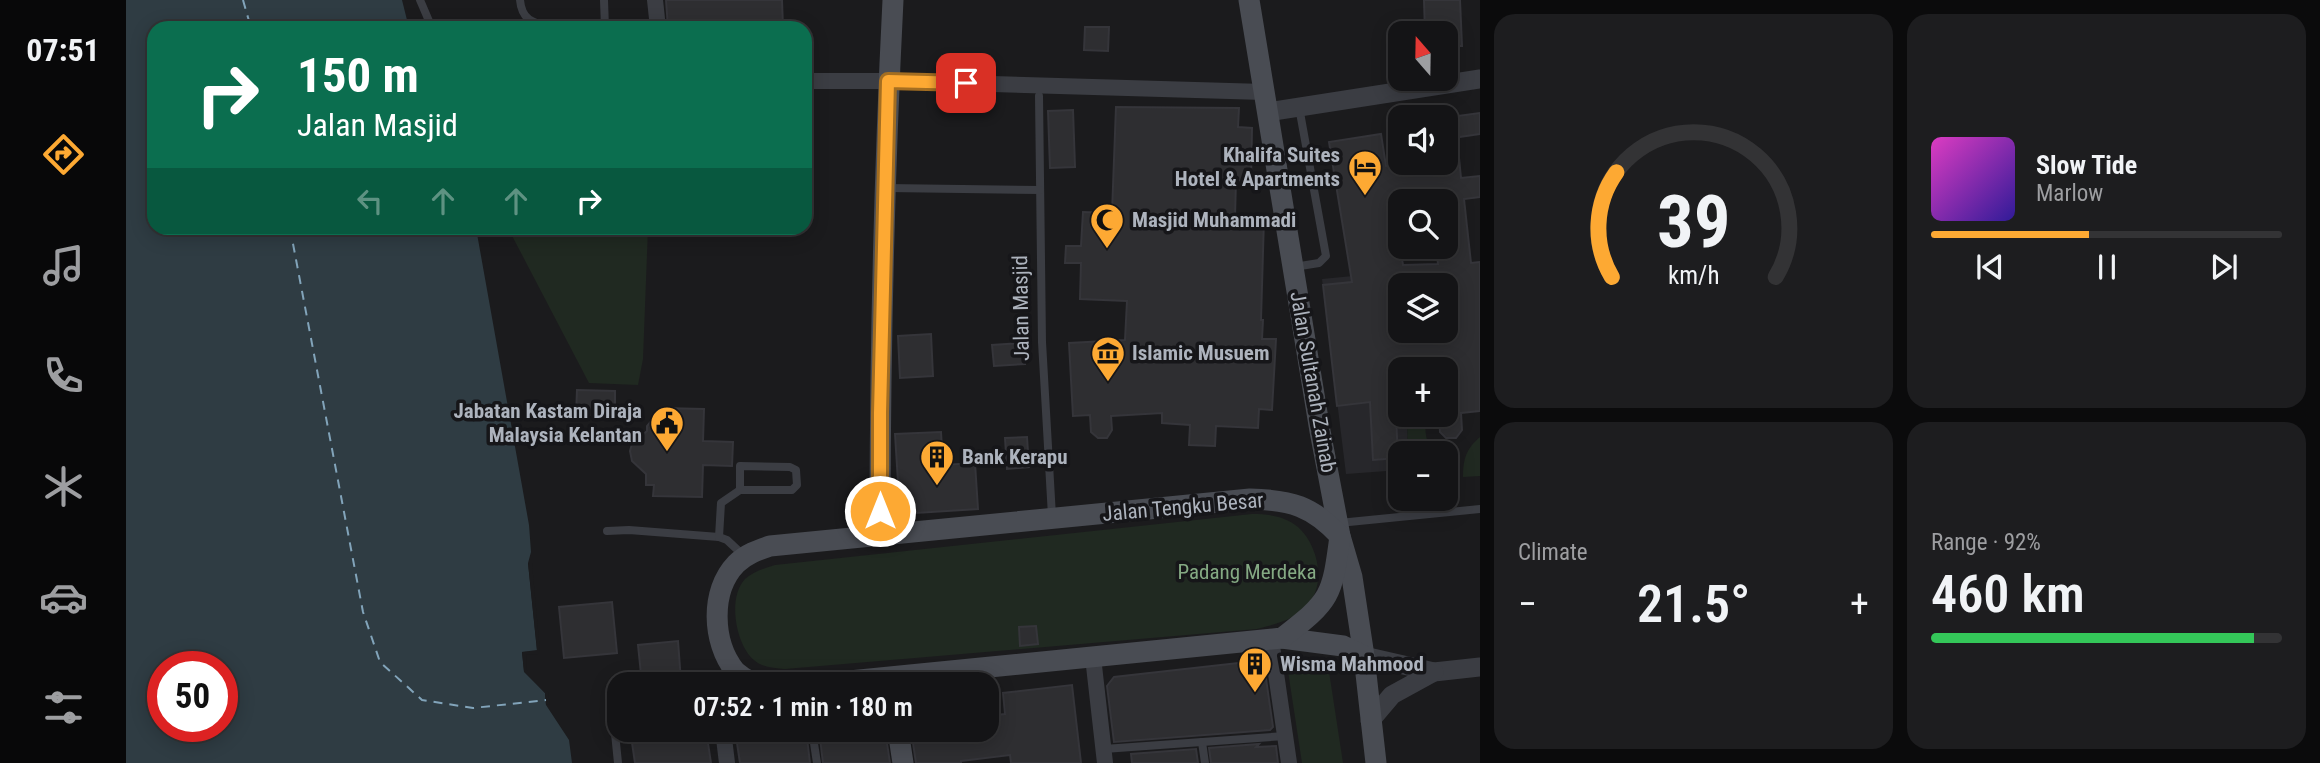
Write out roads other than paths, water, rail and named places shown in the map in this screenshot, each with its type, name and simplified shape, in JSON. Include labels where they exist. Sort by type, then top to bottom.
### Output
[{"type":"main road","points":[[880,535],[884,188],[892,0]]},
{"type":"main road","name":"Jalan Sultanah Zainab","points":[[1249,0],[1320,431],[1352,577],[1376,763]]},
{"type":"main road","name":"Jalan Tengku Besar","points":[[736,672],[724,652],[718,631],[720,594],[726,578],[737,563],[753,551],[770,546],[1250,499],[1272,500],[1305,508],[1340,530]]},
{"type":"main road","points":[[1277,638],[1316,612],[1326,600],[1333,584],[1340,530]]},
{"type":"main road","points":[[967,672],[1277,638],[1343,646],[1364,656]]},
{"type":"main road","points":[[899,742],[902,763]]},
{"type":"street","points":[[655,0],[657,21]]},
{"type":"street","points":[[812,81],[888,81],[1266,102],[1299,107],[1480,79]]},
{"type":"street","points":[[1277,638],[1289,763]]},
{"type":"street","points":[[1364,656],[1434,672],[1480,667]]},
{"type":"street","points":[[1093,657],[1105,756]]},
{"type":"street","points":[[1370,722],[1392,695],[1434,672]]},
{"type":"street","points":[[724,742],[727,763]]},
{"type":"lane","points":[[420,0],[429,21]]},
{"type":"lane","points":[[520,0],[522,12],[527,19],[533,21]]},
{"type":"lane","points":[[604,0],[605,21]]},
{"type":"lane","name":"Jalan Masjid","points":[[1039,96],[1042,342],[1052,519]]},
{"type":"lane","points":[[1293,267],[1322,262],[1326,256],[1299,107]]},
{"type":"lane","points":[[884,188],[1040,190]]},
{"type":"lane","points":[[719,537],[721,503],[740,490],[792,490],[797,485],[796,470],[790,467],[740,466],[740,490]]},
{"type":"lane","points":[[1340,530],[1480,509]]},
{"type":"lane","points":[[607,531],[629,530],[719,537],[727,540],[746,557]]},
{"type":"lane","points":[[1105,756],[1202,742],[1285,736]]},
{"type":"lane","points":[[615,742],[618,763]]},
{"type":"lane","points":[[814,742],[817,763]]},
{"type":"lane","points":[[1202,742],[1205,763]]},
{"type":"place","name":"Khalifa Suites Hotel & Apartments","points":[[1365,197]]},
{"type":"place","name":"Masjid Muhammadi","points":[[1107,250]]},
{"type":"place","name":"Islamic Musuem","points":[[1108,383]]},
{"type":"place","name":"Jabatan Kastam Diraja Malaysia Kelantan","points":[[667,453]]},
{"type":"place","name":"Bank Kerapu","points":[[937,487]]},
{"type":"place","name":"Wisma Mahmood","points":[[1255,694]]},
{"type":"park label","name":"Padang Merdeka","points":[[1247,572]]}]
